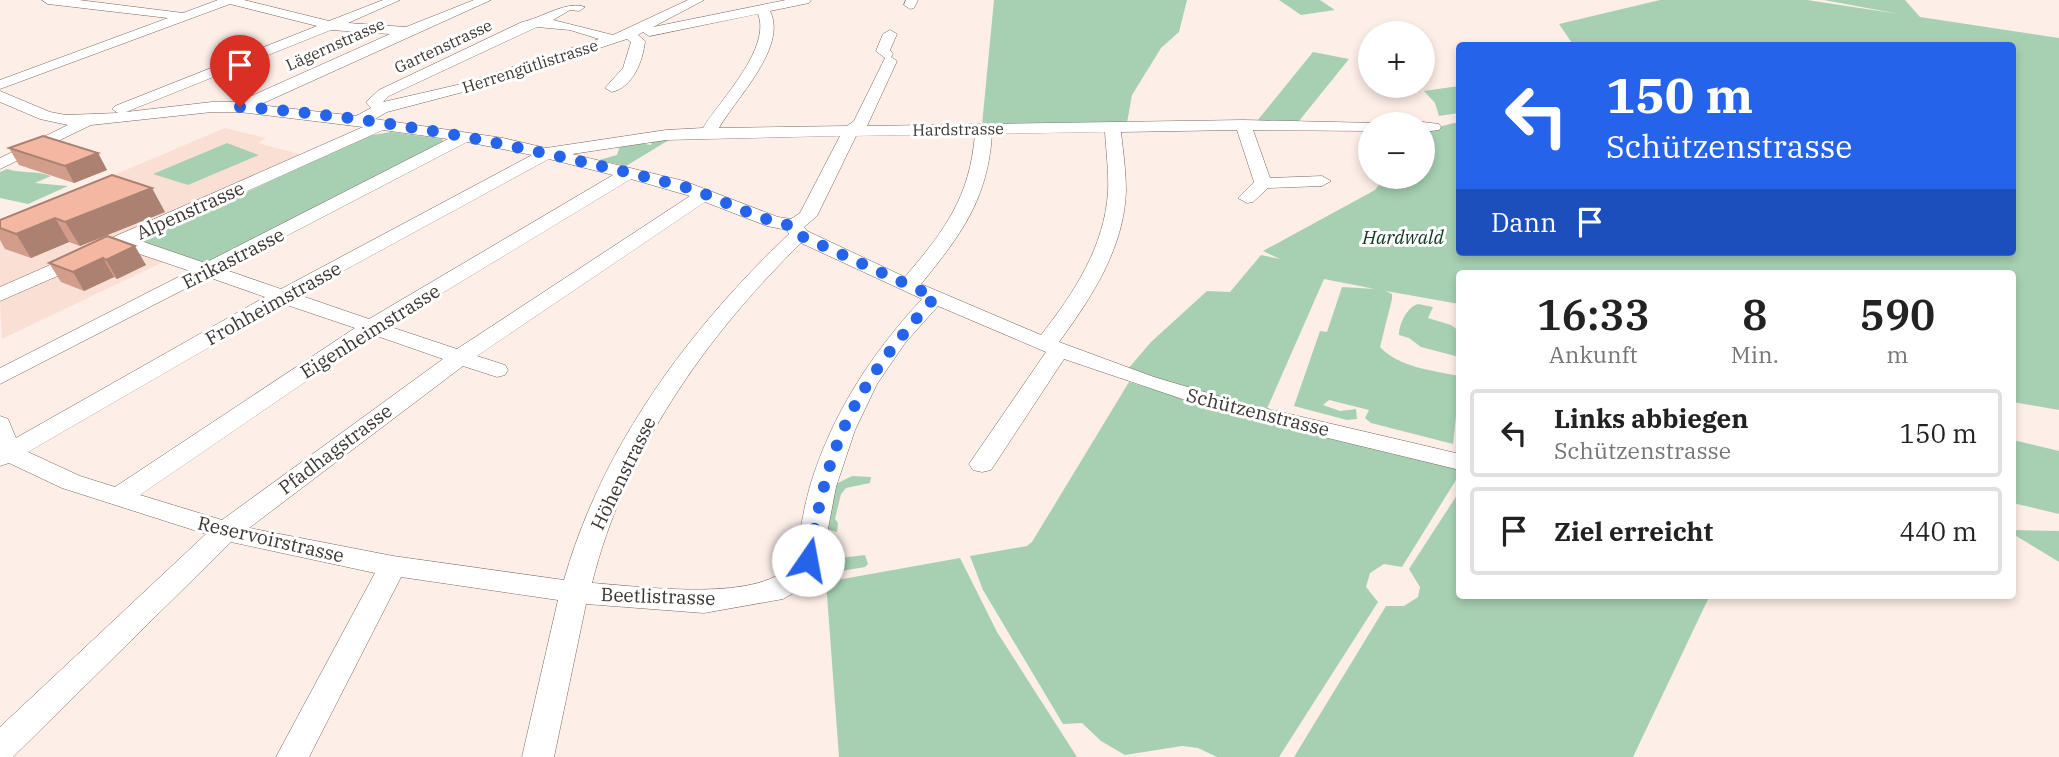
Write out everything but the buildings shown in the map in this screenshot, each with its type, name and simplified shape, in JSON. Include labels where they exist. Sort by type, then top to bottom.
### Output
[{"type":"street","points":[[48,0],[184,17]]},
{"type":"street","points":[[0,85],[229,0],[332,26],[406,32]]},
{"type":"street","points":[[0,164],[89,121],[394,0]]},
{"type":"street","name":"Lägernstrasse","points":[[240,107],[406,32],[485,0]]},
{"type":"street","name":"Herrengütlistrasse","points":[[381,117],[628,34],[698,0]]},
{"type":"street","points":[[628,34],[651,32],[804,0]]},
{"type":"street","name":"Gartenstrasse","points":[[381,117],[374,102],[384,93],[527,25],[538,23],[557,10],[568,6],[579,7]]},
{"type":"street","points":[[708,133],[750,76],[766,38],[766,14],[761,10]]},
{"type":"street","points":[[538,23],[613,39]]},
{"type":"street","points":[[612,88],[625,79],[635,60],[638,41],[628,34]]},
{"type":"street","name":"Höhenstrasse","points":[[538,757],[574,592],[600,511],[638,435],[676,374],[708,330],[808,216],[850,132],[861,124],[888,57],[883,51],[890,34]]},
{"type":"street","name":"Schützenstrasse","points":[[0,96],[46,116],[89,121],[190,108],[240,107],[358,121],[381,117],[628,173],[705,194],[796,230],[922,291],[1052,348],[1199,398],[1456,461]]},
{"type":"street","name":"Alpenstrasse","points":[[0,295],[121,241],[381,117]]},
{"type":"street","points":[[1244,125],[1263,183]]},
{"type":"street","points":[[982,464],[1095,272],[1112,225],[1117,193],[1112,126]]},
{"type":"street","name":"Hardstrasse","points":[[548,153],[666,135],[708,133],[1112,126],[1358,126]]},
{"type":"street","name":"Beetlistrasse","points":[[574,592],[704,602],[782,588],[799,578],[808,560],[823,487],[843,430],[866,384],[898,339],[971,202],[983,161],[984,128]]},
{"type":"street","name":"Erikastrasse","points":[[0,377],[465,137]]},
{"type":"street","name":"Frohheimstrasse","points":[[4,455],[281,297],[548,153]]},
{"type":"street","name":"Eigenheimstrasse","points":[[117,498],[371,327],[628,173]]},
{"type":"street","points":[[1247,198],[1263,183],[1322,181]]},
{"type":"street","name":"Pfadhagstrasse","points":[[0,748],[226,531],[460,356],[705,194]]},
{"type":"street","points":[[121,241],[497,370]]},
{"type":"street","points":[[0,424],[4,455]]},
{"type":"street","name":"Reservoirstrasse","points":[[4,455],[117,498],[263,541],[393,566],[574,592]]},
{"type":"street","points":[[292,757],[393,566]]},
{"type":"shaded area","points":[[225,128],[266,138],[258,143],[303,155],[0,289],[0,223]]},
{"type":"shaded area","points":[[122,248],[163,262],[2,339],[0,302]]},
{"type":"green space","points":[[994,0],[1187,0],[1179,32],[1161,48],[1132,95],[1127,123],[982,125]]},
{"type":"green space","points":[[1279,0],[1320,0],[1335,10],[1301,15]]},
{"type":"green space","name":"Hardwald","points":[[1660,0],[1807,0],[1899,14],[1824,0],[1905,0],[1920,17],[2059,38],[2059,410],[2016,403],[2016,270],[1456,270],[1456,303],[1386,291],[1392,294],[1392,299],[1380,347],[1407,364],[1456,375],[1453,444],[1371,423],[1365,418],[1369,410],[1329,400],[1323,405],[1340,411],[1356,409],[1357,419],[1347,420],[1294,406],[1320,331],[1327,332],[1342,287],[1375,289],[1324,279],[1266,411],[1127,370],[1151,342],[1207,291],[1230,292],[1261,255],[1280,259],[1263,251],[1376,189],[1435,189],[1435,128],[1454,123],[1456,256],[2016,256],[2016,42],[1571,42],[1559,24]]},
{"type":"green space","points":[[1313,52],[1349,59],[1299,121],[1257,121]]},
{"type":"green space","points":[[1456,86],[1456,113],[1439,116],[1430,98],[1435,98],[1435,89]]},
{"type":"green space","points":[[391,132],[442,139],[444,145],[209,265],[132,240],[142,235],[150,237],[367,136]]},
{"type":"green space","points":[[669,140],[626,166],[599,160],[617,155],[620,146],[639,143],[651,145],[652,141]]},
{"type":"green space","points":[[227,143],[259,155],[188,185],[153,174]]},
{"type":"green space","points":[[7,169],[51,176],[35,183],[68,186],[28,204],[0,198],[0,172]]},
{"type":"green space","points":[[1418,304],[1433,307],[1428,318],[1456,329],[1456,356],[1421,347],[1409,338],[1399,335],[1404,316]]},
{"type":"green space","points":[[1129,382],[1216,408],[1456,465],[1456,480],[1402,567],[1384,564],[1370,573],[1366,587],[1378,602],[1279,757],[1217,757],[1198,748],[1182,746],[1125,755],[1101,741],[1082,723],[1063,724],[983,590],[970,556],[1027,546],[1032,542]]},
{"type":"green space","points":[[2016,441],[2059,451],[2059,514],[2016,504]]},
{"type":"green space","points":[[852,476],[871,477],[870,483],[846,488],[841,494],[835,519],[838,523],[837,532],[827,529],[836,484]]},
{"type":"green space","points":[[1456,497],[1456,599],[1708,599],[1633,757],[1294,757],[1386,606],[1404,606],[1418,597],[1420,587],[1409,569]]},
{"type":"green space","points":[[2016,530],[2059,531],[2059,562],[2016,536]]},
{"type":"green space","points":[[833,545],[832,559],[865,555],[868,564],[865,567],[835,572],[821,568],[819,554],[824,548]]},
{"type":"green space","points":[[960,558],[997,632],[1077,757],[839,757],[826,582]]},
{"type":"route","points":[[240,107],[358,121],[503,143],[678,185],[774,222],[793,226],[799,235],[935,297],[898,339],[866,384],[843,430],[823,487],[808,560]]}]
